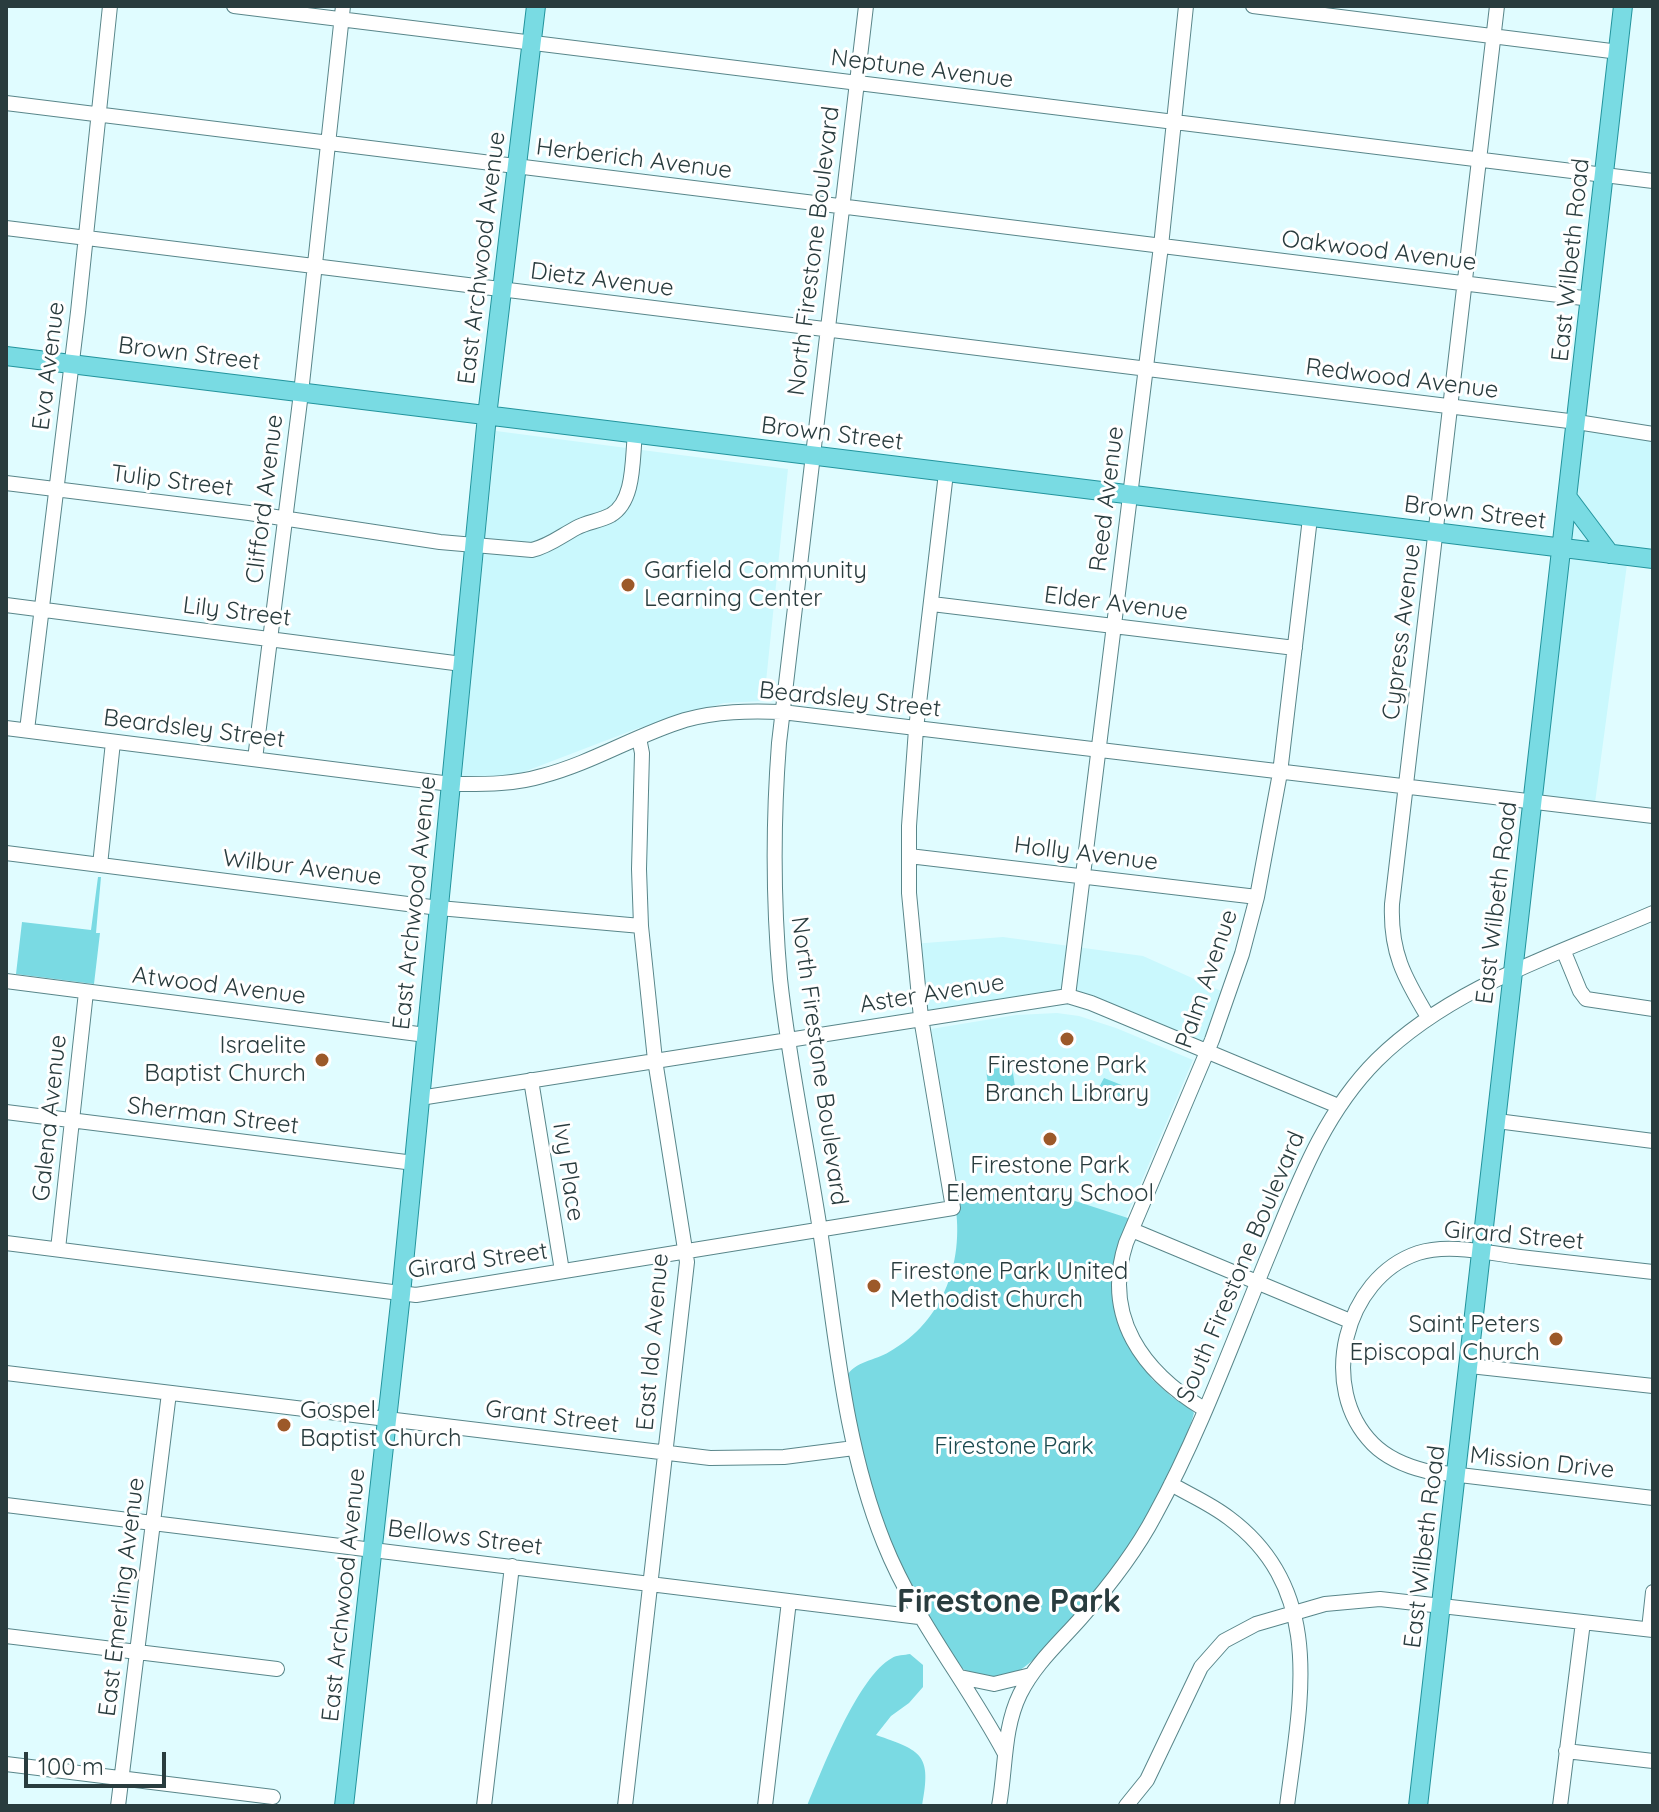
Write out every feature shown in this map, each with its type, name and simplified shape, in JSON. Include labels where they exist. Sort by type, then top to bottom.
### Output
[{"type":"main road","name":"East Archwood Avenue","points":[[344,1806],[401,1294],[487,416],[536,6]]},
{"type":"main road","name":"East Wilbeth Road","points":[[1418,1806],[1623,6]]},
{"type":"main road","name":"Brown Street","points":[[6,356],[1653,559]]},
{"type":"main road","points":[[1568,498],[1610,554]]},
{"type":"street","name":"Eva Avenue","points":[[27,730],[110,6]]},
{"type":"street","name":"Neptune Avenue","points":[[234,6],[342,13],[532,43],[1653,181]]},
{"type":"street","name":"North Firestone Boulevard","points":[[866,6],[782,712],[775,795],[778,952],[854,1448],[875,1521],[919,1617],[960,1677],[1004,1752]]},
{"type":"street","name":"Reed Avenue","points":[[1068,996],[1161,246],[1186,6]]},
{"type":"street","points":[[1253,6],[1619,52]]},
{"type":"street","name":"Cypress Avenue","points":[[1428,1017],[1402,972],[1393,946],[1391,926],[1497,6]]},
{"type":"street","name":"Clifford Avenue","points":[[255,759],[301,393],[342,13]]},
{"type":"street","name":"Herberich Avenue","points":[[6,103],[1161,246]]},
{"type":"street","name":"Dietz Avenue","points":[[6,228],[1145,368]]},
{"type":"street","name":"Oakwood Avenue","points":[[1161,246],[1591,299]]},
{"type":"street","name":"Redwood Avenue","points":[[1145,368],[1653,434]]},
{"type":"street","name":"Tulip Street","points":[[6,483],[529,550],[545,547],[621,507],[627,495],[635,434]]},
{"type":"street","points":[[921,1018],[911,930],[909,811],[946,473]]},
{"type":"street","name":"Palm Avenue","points":[[1204,1409],[1178,1393],[1152,1369],[1131,1335],[1122,1304],[1120,1282],[1124,1251],[1207,1052],[1242,954],[1257,897],[1280,773],[1310,518]]},
{"type":"street","name":"Elder Avenue","points":[[932,604],[1295,648]]},
{"type":"street","name":"Lily Street","points":[[6,605],[462,664]]},
{"type":"street","name":"Beardsley Street","points":[[6,728],[451,784],[486,785],[539,778],[684,721],[715,714],[782,712],[1653,816]]},
{"type":"street","name":"East Ido Avenue","points":[[625,1806],[686,1274],[686,1252],[655,1060],[641,926],[639,856],[642,753],[639,738]]},
{"type":"street","points":[[100,865],[113,742]]},
{"type":"street","name":"Wilbur Avenue","points":[[6,853],[439,908],[641,926]]},
{"type":"street","name":"Holly Avenue","points":[[909,856],[1257,897]]},
{"type":"street","name":"South Firestone Boulevard","points":[[999,1806],[1004,1752],[1013,1711],[1031,1675],[1115,1577],[1146,1531],[1204,1409],[1307,1162],[1338,1106],[1379,1059],[1428,1017],[1513,972],[1653,913]]},
{"type":"street","points":[[1564,952],[1586,999],[1653,1009]]},
{"type":"street","name":"Atwood Avenue","points":[[6,981],[426,1035]]},
{"type":"street","name":"Galena Avenue","points":[[58,1249],[86,992]]},
{"type":"street","name":"Aster Avenue","points":[[420,1098],[1068,996],[1338,1106]]},
{"type":"street","name":"Girard Street","points":[[6,1243],[416,1295],[953,1208],[921,1018]]},
{"type":"street","name":"Ivy Place","points":[[531,1080],[562,1271]]},
{"type":"street","name":"Sherman Street","points":[[6,1112],[414,1163]]},
{"type":"street","points":[[1497,1121],[1653,1141]]},
{"type":"street","points":[[1132,1230],[1350,1321]]},
{"type":"street","name":"Girard Street","points":[[1350,1321],[1370,1286],[1391,1266],[1432,1250],[1482,1252],[1653,1272]]},
{"type":"street","name":"Mission Drive","points":[[1350,1321],[1345,1352],[1346,1390],[1356,1420],[1364,1434],[1381,1451],[1407,1467],[1653,1498]]},
{"type":"street","points":[[1470,1366],[1653,1386]]},
{"type":"street","name":"Grant Street","points":[[6,1373],[665,1453],[754,1458],[854,1448]]},
{"type":"street","name":"East Emerling Avenue","points":[[118,1806],[169,1393]]},
{"type":"street","points":[[1171,1484],[1218,1510],[1248,1535],[1268,1560],[1295,1612],[1301,1649],[1302,1686],[1287,1806]]},
{"type":"street","name":"Bellows Street","points":[[6,1505],[919,1617]]},
{"type":"street","points":[[484,1806],[512,1566]]},
{"type":"street","points":[[1126,1806],[1147,1780],[1193,1681],[1211,1653],[1224,1641],[1247,1628],[1295,1612],[1348,1601],[1380,1599],[1651,1629],[1653,1592]]},
{"type":"street","points":[[765,1806],[789,1601]]},
{"type":"street","points":[[1560,1806],[1583,1622]]},
{"type":"street","points":[[6,1636],[277,1669]]},
{"type":"street","points":[[960,1677],[994,1684],[1031,1675]]},
{"type":"street","points":[[1566,1751],[1653,1761]]},
{"type":"street","points":[[6,1764],[121,1778],[228,1799],[273,1797]]},
{"type":"shaded area","points":[[1577,422],[1653,434],[1653,560],[1628,557],[1594,810],[1533,803]]},
{"type":"shaded area","name":"Garfield Community Learning Center","points":[[496,431],[788,469],[764,701],[724,703],[636,729],[513,776],[461,776]]},
{"type":"shaded area","points":[[1003,937],[1143,956],[1228,994],[1207,1052],[1068,996],[921,1018],[912,944]]},
{"type":"shaded area","points":[[1057,1013],[1079,1016],[1116,1028],[1193,1060],[1126,1218],[1031,1194],[993,1193],[958,1199],[931,1029],[1016,1015]]},
{"type":"green space","points":[[98,877],[101,877],[96,933],[100,933],[94,984],[16,974],[22,922],[91,930]]},
{"type":"green space","points":[[1012,1066],[1015,1087],[989,1091],[986,1070]]},
{"type":"green space","points":[[1104,1078],[1129,1088],[1122,1104],[1096,1093]]},
{"type":"green space","name":"Firestone Park","points":[[998,1193],[1072,1200],[1131,1219],[1121,1242],[1129,1346],[1152,1379],[1194,1413],[1164,1483],[1138,1531],[1107,1576],[1032,1661],[1017,1672],[994,1677],[971,1673],[952,1659],[894,1554],[872,1497],[847,1376],[855,1367],[889,1352],[908,1339],[937,1305],[947,1286],[957,1243],[954,1197]]},
{"type":"green space","points":[[910,1654],[923,1665],[923,1687],[909,1703],[891,1716],[876,1735],[904,1746],[920,1757],[926,1775],[922,1806],[807,1806],[842,1725],[866,1684],[892,1658]]},
{"type":"place","name":"Garfield Community Learning Center","points":[[628,585]]},
{"type":"place","name":"Firestone Park Branch Library","points":[[1067,1039]]},
{"type":"place","name":"Israelite Baptist Church","points":[[322,1060]]},
{"type":"place","name":"Firestone Park Elementary School","points":[[1050,1139]]},
{"type":"place","name":"Firestone Park United Methodist Church","points":[[874,1286]]},
{"type":"place","name":"Saint Peters Episcopal Church","points":[[1556,1339]]},
{"type":"place","name":"Gospel Baptist Church","points":[[284,1425]]},
{"type":"district","name":"Firestone Park","points":[[1009,1602]]}]
